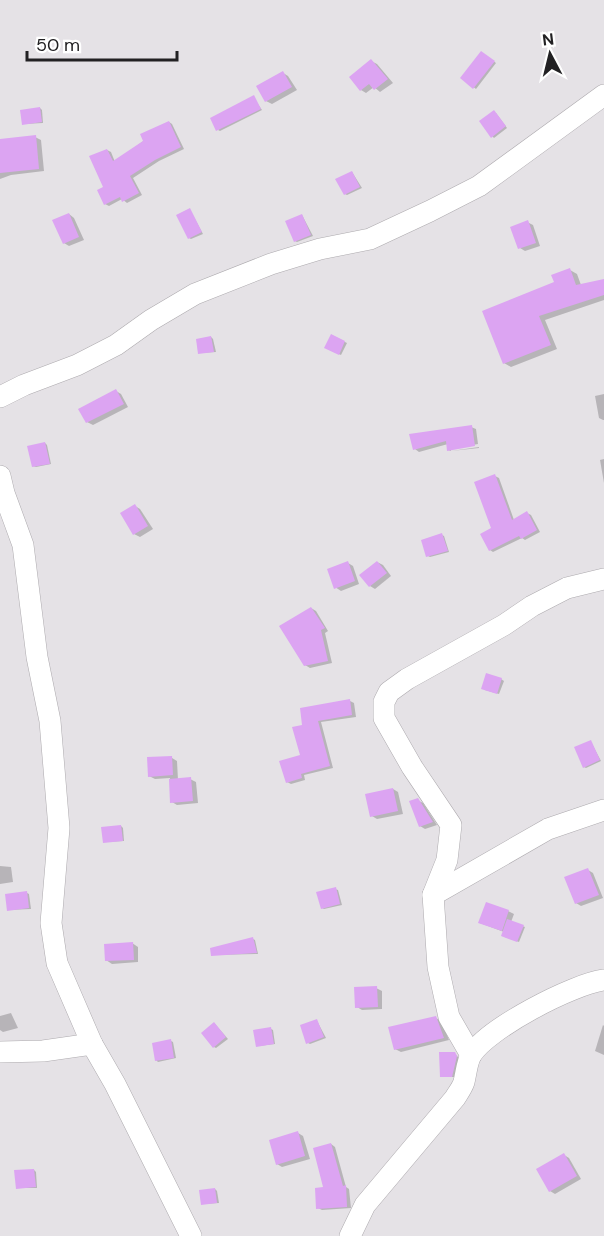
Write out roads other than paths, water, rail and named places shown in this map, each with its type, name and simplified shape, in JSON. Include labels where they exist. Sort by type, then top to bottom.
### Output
[{"type":"street","points":[[0,397],[116,345],[151,320],[195,294],[271,264],[320,249],[370,238],[430,211],[479,186],[604,95]]},
{"type":"street","points":[[0,476],[23,545],[37,657],[50,721],[59,828],[51,923],[57,963],[92,1044],[115,1084],[191,1236]]},
{"type":"street","points":[[471,1055],[449,1017],[438,967],[433,895],[447,860],[451,825],[412,767],[384,718],[384,702],[389,692],[407,679],[504,625],[541,601],[567,588],[604,579]]},
{"type":"street","points":[[433,895],[548,829],[604,810]]},
{"type":"street","points":[[350,1236],[365,1205],[455,1098],[463,1085],[471,1055],[504,1026],[524,1013],[580,987],[604,980]]},
{"type":"street","points":[[0,1052],[43,1051],[92,1044]]}]
